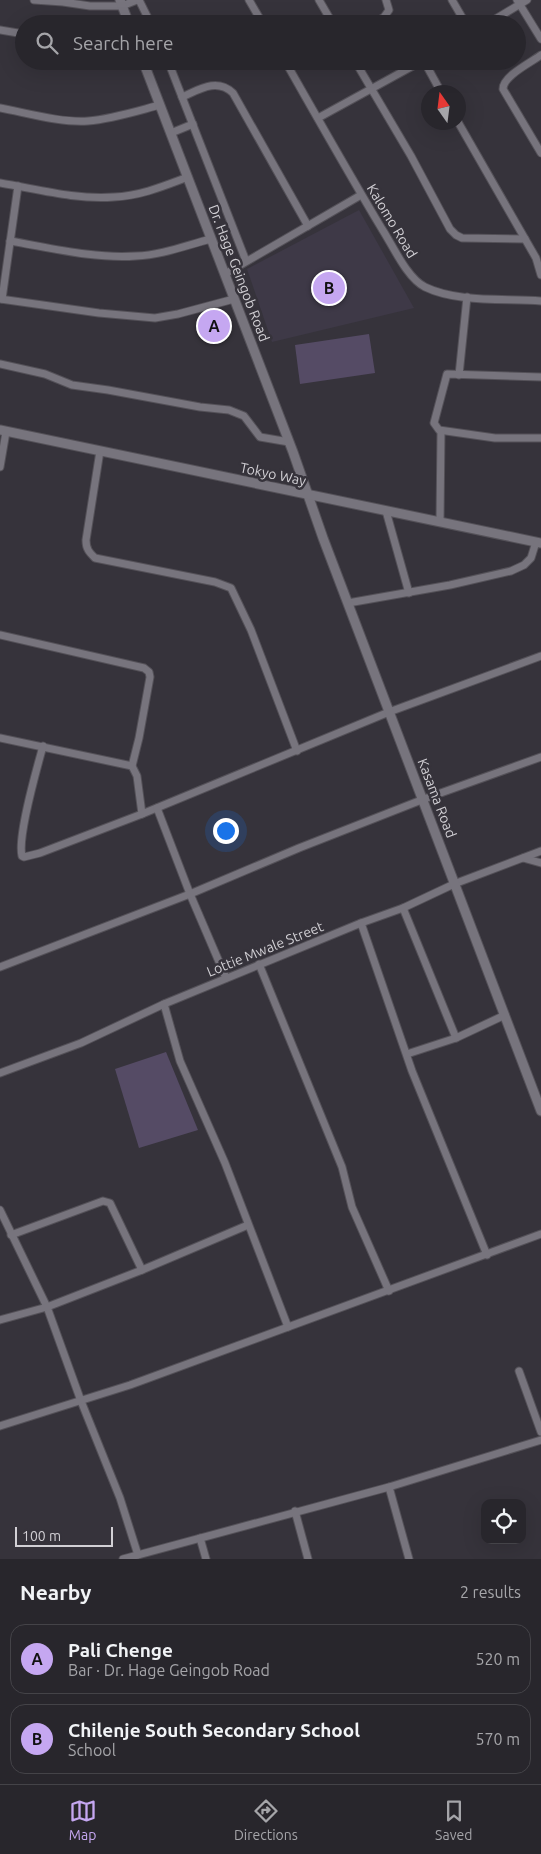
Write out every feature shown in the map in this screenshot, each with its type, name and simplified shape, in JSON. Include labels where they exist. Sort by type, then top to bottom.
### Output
[{"type":"street","points":[[34,0],[90,6],[138,0],[146,15]]},
{"type":"street","points":[[249,0],[258,15]]},
{"type":"street","points":[[319,0],[328,15]]},
{"type":"street","points":[[385,15],[388,10],[386,0]]},
{"type":"street","points":[[452,0],[461,15]]},
{"type":"street","points":[[500,15],[519,2],[527,0]]},
{"type":"street","points":[[519,2],[541,40]]},
{"type":"street","points":[[121,3],[126,15]]},
{"type":"street","points":[[0,30],[15,32]]},
{"type":"street","points":[[526,65],[541,55]]},
{"type":"street","name":"Dr. Hage Geingob Road","points":[[146,70],[308,495]]},
{"type":"street","points":[[172,70],[246,261]]},
{"type":"street","name":"Kalomo Road","points":[[290,70],[361,195],[411,276],[423,286],[444,294],[541,301]]},
{"type":"street","points":[[360,70],[411,156],[444,218],[456,235],[462,238],[524,239]]},
{"type":"street","points":[[318,118],[407,70]]},
{"type":"street","points":[[428,70],[437,85]]},
{"type":"street","points":[[519,70],[503,84],[503,90],[541,153]]},
{"type":"street","points":[[182,97],[207,87],[218,85],[226,87],[233,93],[308,226]]},
{"type":"street","points":[[0,108],[72,121],[88,121],[104,119],[160,105]]},
{"type":"street","points":[[171,133],[193,124]]},
{"type":"street","points":[[463,130],[536,258],[541,274]]},
{"type":"street","points":[[0,183],[78,196],[115,197],[138,194],[188,177]]},
{"type":"street","points":[[18,186],[1,299],[99,313],[156,318],[234,299]]},
{"type":"street","points":[[225,274],[361,195]]},
{"type":"street","points":[[10,241],[82,252],[138,256],[211,239]]},
{"type":"street","points":[[459,375],[467,297]]},
{"type":"street","points":[[0,364],[45,374],[72,386],[108,390],[200,407],[230,410],[244,416],[260,436],[289,442]]},
{"type":"street","points":[[541,377],[447,374],[434,423],[441,431],[495,438],[541,438]]},
{"type":"street","points":[[0,466],[3,431]]},
{"type":"street","name":"Tokyo Way","points":[[3,431],[538,542]]},
{"type":"street","points":[[440,521],[441,431]]},
{"type":"street","points":[[100,452],[86,547],[96,558],[185,576],[231,588],[251,630],[297,751]]},
{"type":"street","points":[[283,490],[291,487],[301,476]]},
{"type":"street","name":"Kasama Road","points":[[308,495],[541,1111]]},
{"type":"street","points":[[317,521],[318,511],[324,504],[333,500]]},
{"type":"street","points":[[386,511],[409,593]]},
{"type":"street","points":[[348,602],[409,593],[511,571],[524,565],[531,558],[538,542]]},
{"type":"street","points":[[0,635],[144,668],[148,672],[150,677],[132,766],[137,776],[142,814]]},
{"type":"street","points":[[43,746],[26,820],[21,850],[22,856],[29,857],[40,854],[389,712],[541,656]]},
{"type":"street","points":[[0,738],[132,766]]},
{"type":"street","points":[[0,967],[190,894],[299,848],[424,799],[541,757]]},
{"type":"street","points":[[157,808],[190,894],[226,978]]},
{"type":"street","name":"Lottie Mwale Street","points":[[0,1073],[82,1043],[164,1004],[259,964],[360,923],[403,908],[454,884],[541,851]]},
{"type":"street","points":[[523,858],[541,863]]},
{"type":"street","points":[[403,908],[456,1038]]},
{"type":"street","points":[[360,923],[436,1132],[487,1255]]},
{"type":"street","points":[[259,964],[342,1167],[352,1208],[389,1291]]},
{"type":"street","points":[[164,1004],[180,1061],[225,1163],[288,1327]]},
{"type":"street","points":[[407,1054],[456,1038],[505,1015]]},
{"type":"street","points":[[11,1235],[103,1201],[110,1203],[142,1270]]},
{"type":"street","points":[[0,1210],[47,1307],[81,1401],[120,1498],[138,1555]]},
{"type":"street","points":[[0,1320],[47,1307],[142,1270],[248,1225]]},
{"type":"street","points":[[0,1426],[130,1385],[541,1234]]},
{"type":"street","points":[[519,1371],[541,1432]]},
{"type":"street","points":[[123,1559],[389,1487],[541,1440]]},
{"type":"street","points":[[389,1487],[409,1559]]},
{"type":"street","points":[[294,1512],[308,1559]]},
{"type":"street","points":[[200,1538],[206,1559]]},
{"type":"shaded area","points":[[359,210],[414,308],[272,342],[247,269]]},
{"type":"shaded area","points":[[369,334],[375,373],[300,384],[295,345]]},
{"type":"shaded area","points":[[166,1052],[198,1130],[139,1148],[115,1069]]},
{"type":"place","name":"Chilenje South Secondary School","points":[[329,288]]},
{"type":"place","name":"Pali Chenge","points":[[214,326]]}]
